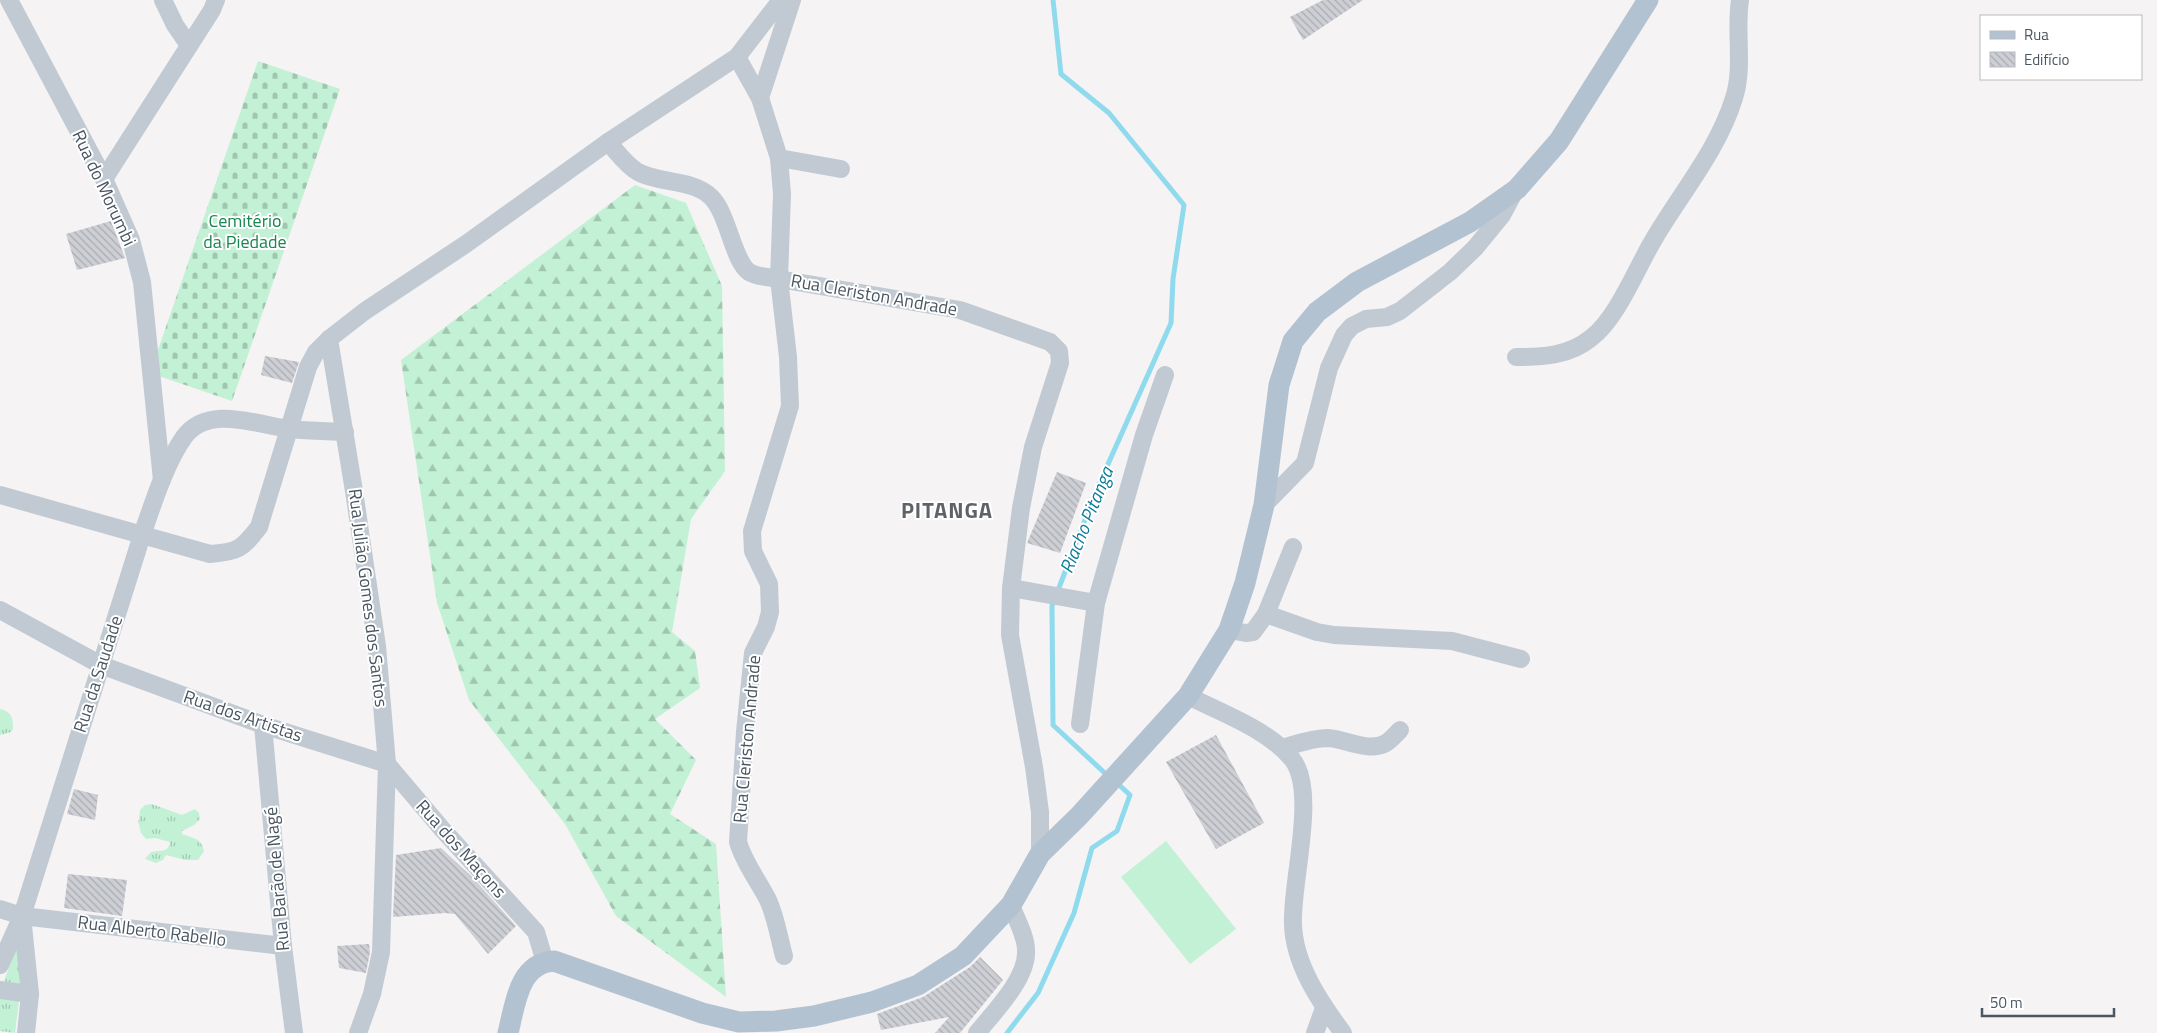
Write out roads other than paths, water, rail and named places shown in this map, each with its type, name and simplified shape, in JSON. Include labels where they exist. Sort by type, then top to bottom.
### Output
[{"type":"main road","points":[[508,1033],[520,987],[537,964],[545,962],[554,961],[702,1014],[739,1022],[776,1022],[814,1016],[872,1002],[918,985],[963,956],[1012,905],[1040,854],[1079,816],[1188,696],[1229,630],[1245,583],[1264,505],[1279,386],[1293,341],[1317,312],[1357,282],[1470,222],[1517,189],[1559,141],[1648,0]]},
{"type":"street","name":"Rua do Morumbi","points":[[8,0],[104,179],[131,240],[142,282],[162,480]]},
{"type":"street","points":[[163,0],[175,25],[188,44]]},
{"type":"street","points":[[104,179],[188,44],[212,10],[216,0]]},
{"type":"street","points":[[0,495],[210,554],[232,552],[246,543],[259,527],[308,367],[316,352],[329,339],[365,311],[466,244],[608,142],[737,57],[781,0]]},
{"type":"street","points":[[760,98],[792,0]]},
{"type":"street","points":[[1516,357],[1543,357],[1570,351],[1592,338],[1608,321],[1654,239],[1720,135],[1735,97],[1739,66],[1740,0]]},
{"type":"street","points":[[608,142],[628,165],[640,173],[694,188],[711,196],[725,219],[745,268],[755,274],[779,279],[782,194],[779,158],[760,98],[737,57]]},
{"type":"street","points":[[779,158],[841,169]]},
{"type":"street","points":[[1264,505],[1305,463],[1329,368],[1344,335],[1352,326],[1366,320],[1400,312],[1450,272],[1475,248],[1502,215],[1517,189]]},
{"type":"street","name":"Rua Cleriston Andrade","points":[[784,956],[769,902],[754,874],[742,858],[738,842],[753,653],[766,627],[770,612],[769,584],[753,551],[752,531],[790,406],[788,357],[779,279],[960,310],[1050,342],[1059,351],[1060,363],[1033,447],[1021,508],[1012,588],[1010,634],[1034,767],[1040,812],[1040,854]]},
{"type":"street","name":"Rua Julião Gomes dos Santos","points":[[329,339],[378,646],[387,764],[381,952],[372,994],[358,1033]]},
{"type":"street","points":[[1080,724],[1096,603],[1144,435],[1165,375]]},
{"type":"street","name":"Rua da Saudade","points":[[0,965],[22,916],[142,535],[162,480],[184,437],[195,427],[207,422],[237,418],[290,429]]},
{"type":"street","points":[[290,429],[345,432]]},
{"type":"street","points":[[1229,630],[1246,633],[1253,632],[1266,614],[1293,547]]},
{"type":"street","points":[[1012,588],[1096,603]]},
{"type":"street","name":"Rua dos Artistas","points":[[0,610],[101,665],[263,725],[387,764]]},
{"type":"street","points":[[1266,614],[1317,632],[1334,635],[1452,641],[1521,659]]},
{"type":"street","points":[[1188,696],[1253,728],[1282,748],[1294,760],[1300,780],[1304,822],[1294,885],[1293,926],[1302,967],[1324,1008],[1343,1033]]},
{"type":"street","name":"Rua Barão de Nagé","points":[[263,725],[283,946],[294,1033]]},
{"type":"street","points":[[1282,748],[1327,738],[1345,740],[1368,747],[1378,746],[1386,743],[1400,730]]},
{"type":"street","name":"Rua dos Maçons","points":[[387,764],[442,829],[536,932],[545,962]]},
{"type":"street","points":[[977,1033],[1014,987],[1026,962],[1026,948],[1012,905]]},
{"type":"street","name":"Rua Alberto Rabello","points":[[0,909],[22,916],[283,946]]},
{"type":"street","points":[[22,916],[30,994],[26,1033]]},
{"type":"street","points":[[0,990],[30,994]]},
{"type":"street","points":[[1314,1033],[1324,1008]]},
{"type":"street","points":[[358,1033],[364,1033]]},
{"type":"waterway","name":"Riacho Pitanga","points":[[1053,0],[1061,74],[1109,113],[1184,205],[1173,279],[1171,323],[1096,491],[1052,606],[1053,725],[1108,776]]},
{"type":"waterway","name":"Riacho Pitanga","points":[[1007,1033],[1038,993],[1074,913],[1092,848],[1117,831],[1130,795],[1117,783]]},
{"type":"district","name":"PITANGA","points":[[947,510]]},
{"type":"park label","name":"Cemitério da Piedade","points":[[245,231]]}]
